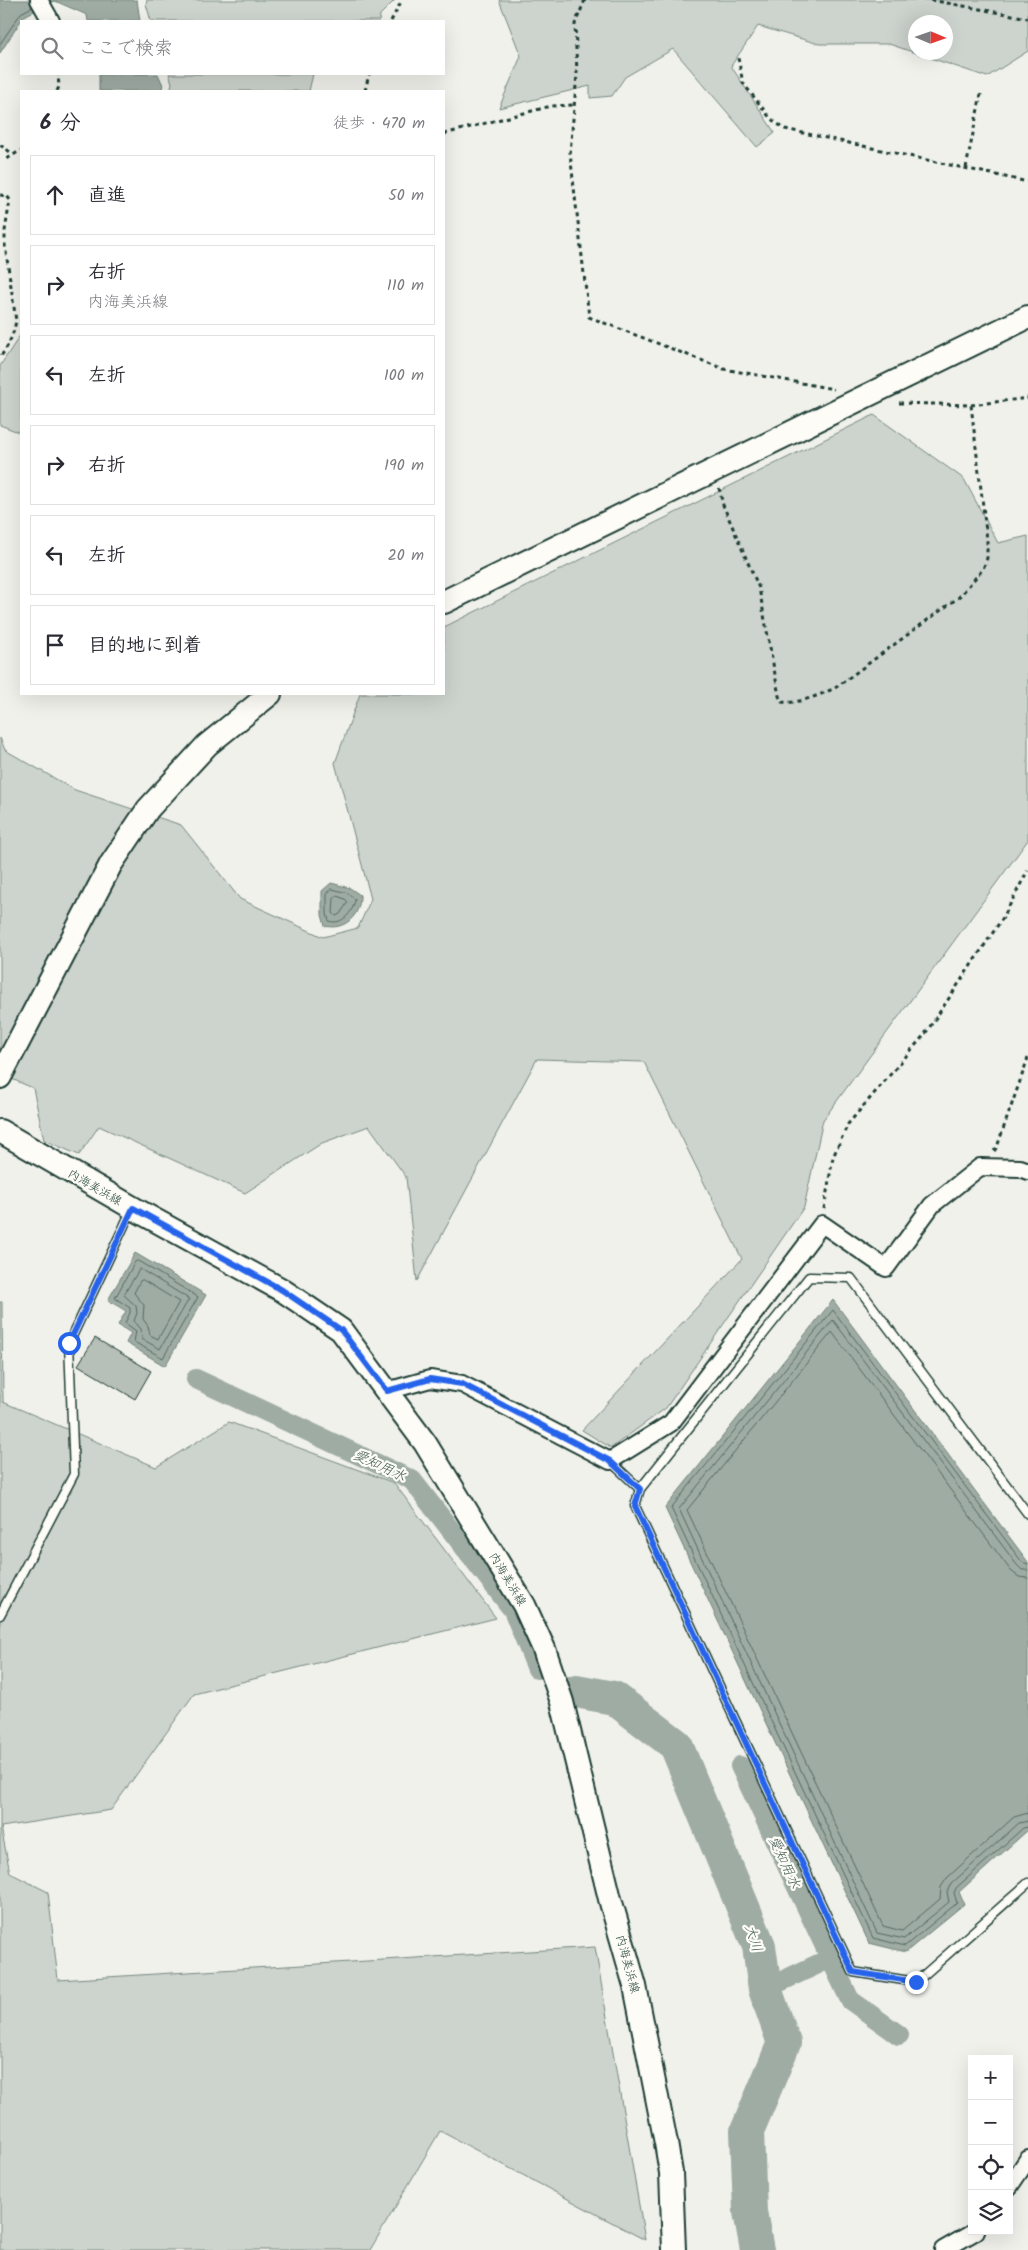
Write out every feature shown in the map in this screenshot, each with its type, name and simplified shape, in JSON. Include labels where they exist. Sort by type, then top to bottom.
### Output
[{"type":"main road","points":[[445,602],[853,401],[1028,318]]},
{"type":"main road","points":[[0,1077],[111,864],[148,809],[207,745],[269,695]]},
{"type":"main road","name":"内海美浜線","points":[[0,1131],[133,1208],[282,1290],[341,1330],[425,1443],[524,1605],[544,1649],[559,1693],[610,1899],[635,1986],[666,2143],[670,2173],[674,2250]]},
{"type":"street","points":[[39,0],[50,20]]},
{"type":"street","points":[[387,1391],[430,1379],[462,1384],[610,1461],[671,1423],[822,1224],[886,1268],[932,1206],[980,1167],[1020,1168],[1028,1171]]},
{"type":"street","points":[[1013,2182],[1028,2159]]},
{"type":"street","points":[[943,2250],[969,2235]]},
{"type":"lane","points":[[0,1615],[74,1474],[69,1343],[133,1208]]},
{"type":"lane","points":[[1028,1514],[850,1278],[809,1277],[640,1489],[635,1506],[853,1972],[916,1982],[1028,1883]]},
{"type":"lane","points":[[610,1461],[640,1489]]},
{"type":"path","points":[[392,20],[402,0]]},
{"type":"path","points":[[585,0],[575,24],[577,74],[570,153],[590,316],[724,369],[833,389],[853,401]]},
{"type":"path","points":[[931,0],[1028,18]]},
{"type":"path","points":[[738,58],[743,83],[771,119],[785,129],[1028,182]]},
{"type":"path","points":[[58,75],[58,90]]},
{"type":"path","points":[[365,90],[369,75]]},
{"type":"path","points":[[966,168],[981,94]]},
{"type":"path","points":[[445,134],[551,106],[574,105]]},
{"type":"path","points":[[0,145],[13,154]]},
{"type":"path","points":[[7,159],[20,150]]},
{"type":"path","points":[[0,195],[7,196],[10,200],[5,231],[5,245],[16,321],[14,334],[0,357]]},
{"type":"path","points":[[893,403],[971,405],[1028,398]]},
{"type":"path","points":[[713,471],[723,504],[760,588],[779,696],[782,702],[793,703],[835,688],[959,597],[983,569],[987,558],[987,540],[971,405]]},
{"type":"path","points":[[822,1224],[834,1157],[848,1124],[925,1034],[1004,916],[1028,870]]},
{"type":"path","points":[[980,1167],[997,1147],[1028,1058]]},
{"type":"shaded area","points":[[147,0],[395,0],[380,15],[379,20],[151,20],[146,4]]},
{"type":"shaded area","points":[[499,0],[1028,0],[1028,51],[987,77],[937,60],[953,60],[953,15],[908,15],[908,50],[889,44],[819,44],[758,26],[731,66],[775,133],[757,147],[673,49],[625,77],[612,96],[590,98],[590,86],[499,108],[521,56]]},
{"type":"shaded area","points":[[169,75],[313,75],[309,90],[170,90],[172,83]]},
{"type":"shaded area","points":[[20,336],[20,433],[0,425],[0,366]]},
{"type":"shaded area","points":[[874,415],[964,479],[998,543],[1028,536],[1028,840],[823,1120],[804,1207],[666,1408],[611,1448],[582,1430],[742,1259],[644,1062],[537,1059],[417,1281],[406,1177],[369,1126],[322,1143],[245,1193],[99,1126],[79,1155],[44,1140],[33,1088],[0,1074],[0,738],[5,750],[75,790],[181,825],[240,899],[323,937],[358,928],[371,899],[335,763],[360,695],[445,695],[445,627]]},
{"type":"shaded area","points":[[0,1302],[2,1302],[3,1402],[156,1467],[229,1422],[394,1483],[496,1618],[194,1694],[111,1810],[1,1827],[10,1873],[48,1892],[58,1980],[595,1947],[645,2240],[440,2131],[370,2250],[0,2250]]},
{"type":"water","points":[[0,0],[137,0],[140,20],[88,20],[87,15],[55,1],[24,16],[0,53]]},
{"type":"water","points":[[99,75],[158,75],[163,85],[161,90],[99,90]]},
{"type":"water","points":[[331,883],[350,888],[360,895],[360,902],[355,915],[345,924],[332,927],[325,926],[322,915],[322,891]]},
{"type":"water","points":[[135,1253],[206,1295],[165,1366],[126,1343],[131,1333],[118,1325],[126,1311],[108,1300]]},
{"type":"water","points":[[833,1300],[1028,1562],[1028,1830],[959,1892],[964,1904],[906,1952],[869,1943],[665,1508]]},
{"type":"building","points":[[95,1338],[151,1371],[135,1399],[78,1365]]},
{"type":"waterway","name":"愛知用水","points":[[196,1379],[412,1480],[513,1610],[537,1669]]},
{"type":"waterway","name":"大川","points":[[576,1691],[614,1698],[676,1745],[759,1946],[765,1989],[784,2043],[747,2131],[750,2212],[757,2250]]},
{"type":"waterway","name":"愛知用水","points":[[740,1766],[850,2000],[899,2035]]},
{"type":"waterway","name":"愛知用水","points":[[765,1989],[831,1958]]},
{"type":"route","points":[[69,1343],[133,1208],[282,1290],[341,1330],[387,1391],[430,1379],[462,1384],[610,1461],[640,1489],[635,1506],[853,1972],[916,1982]]}]
